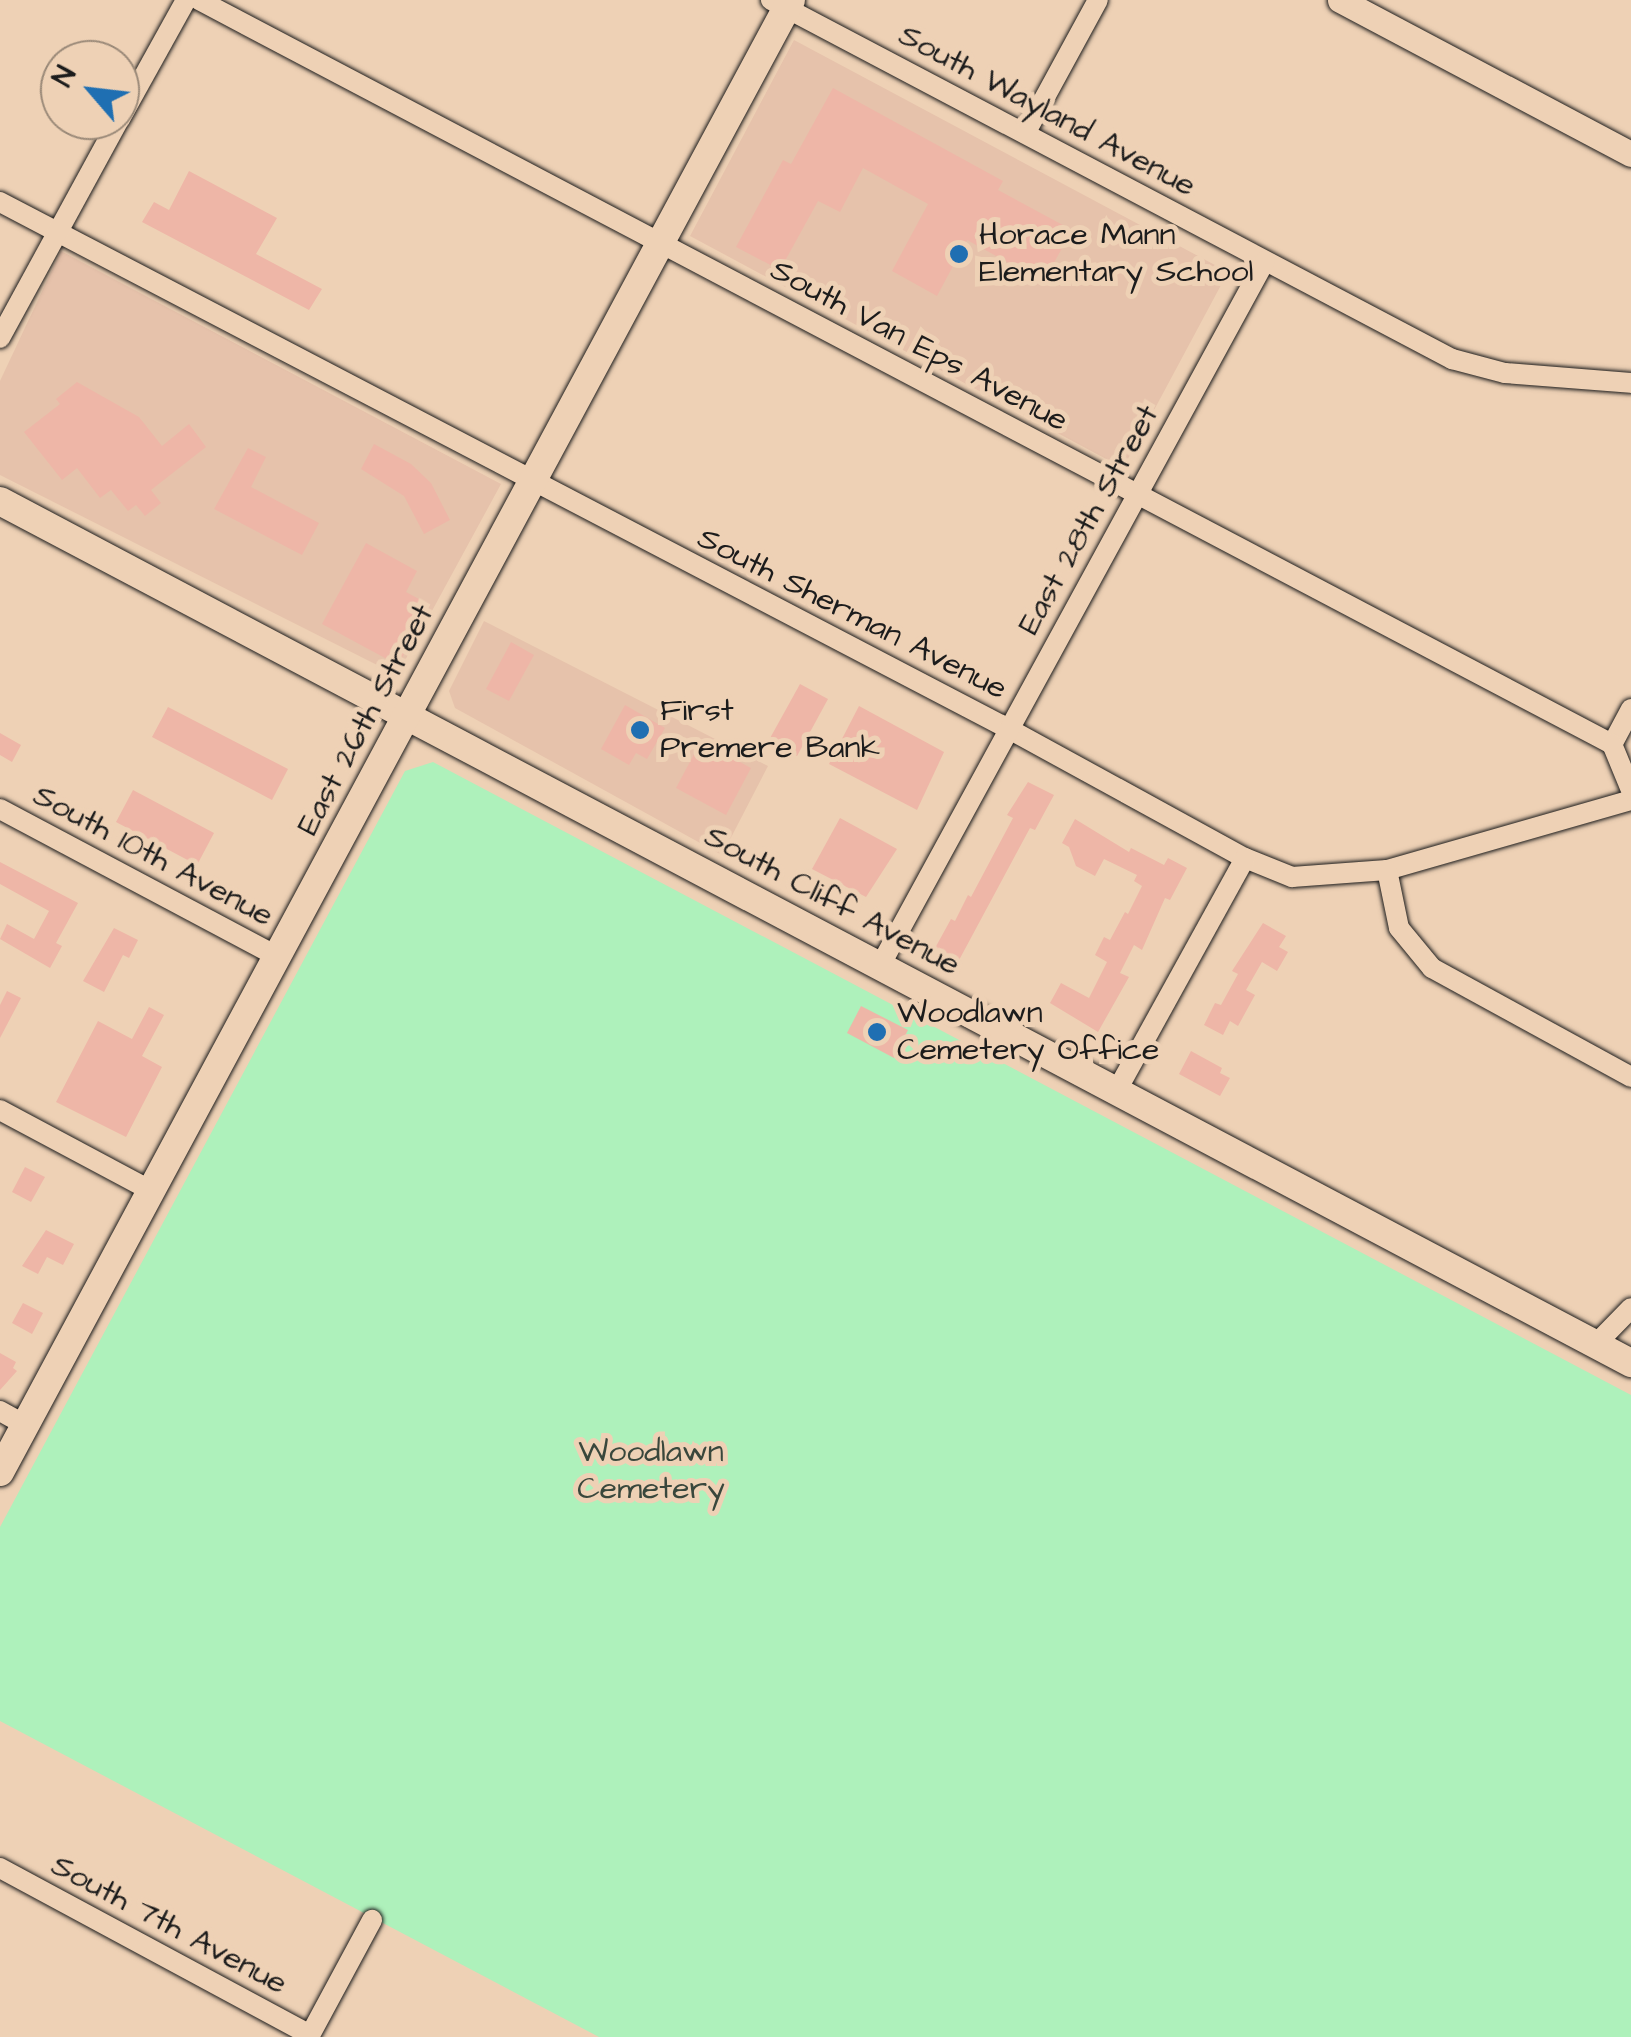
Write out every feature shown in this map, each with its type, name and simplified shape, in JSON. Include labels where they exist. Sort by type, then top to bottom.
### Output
[{"type":"main road","name":"East 26th Street","points":[[0,1472],[662,245],[783,3]]},
{"type":"main road","name":"South Cliff Avenue","points":[[0,502],[1631,1363]]},
{"type":"street","points":[[140,83],[186,0]]},
{"type":"street","name":"South Van Eps Avenue","points":[[199,0],[1612,744]]},
{"type":"street","points":[[1026,132],[1098,0]]},
{"type":"street","points":[[1340,0],[1631,154]]},
{"type":"street","name":"South Wayland Avenue","points":[[783,3],[1452,360],[1505,373],[1631,383]]},
{"type":"street","points":[[0,338],[108,140]]},
{"type":"street","name":"South Sherman Avenue","points":[[0,202],[1009,729],[1245,858],[1292,877],[1386,870],[1631,800]]},
{"type":"street","name":"East 28th Street","points":[[880,966],[1264,261]]},
{"type":"street","points":[[1631,709],[1612,744],[1631,790]]},
{"type":"street","name":"South 10th Avenue","points":[[0,809],[277,956]]},
{"type":"street","points":[[1116,1092],[1245,858]]},
{"type":"street","points":[[1386,870],[1398,928],[1432,968],[1631,1077]]},
{"type":"street","points":[[0,1110],[152,1191]]},
{"type":"street","points":[[1596,1344],[1631,1308]]},
{"type":"street","points":[[0,1411],[25,1425]]},
{"type":"street","name":"South 7th Avenue","points":[[0,1868],[310,2036]]},
{"type":"street","points":[[310,2036],[372,1920]]},
{"type":"shaded area","name":"Horace Mann Elementary School","points":[[794,40],[1228,272],[1123,468],[690,236]]},
{"type":"shaded area","points":[[61,251],[501,484],[402,666],[389,671],[0,475],[0,381]]},
{"type":"shaded area","points":[[484,621],[768,766],[722,855],[455,708],[449,691]]},
{"type":"green space","name":"Woodlawn Cemetery","points":[[433,762],[1631,1395],[1631,2037],[599,2037],[0,1721],[0,1527],[405,771]]},
{"type":"building","points":[[833,88],[1003,181],[998,190],[1072,230],[1050,270],[1036,262],[1029,274],[967,240],[937,296],[892,271],[928,204],[863,168],[840,212],[818,201],[780,270],[736,247],[783,160],[791,164]]},
{"type":"building","points":[[189,171],[277,218],[256,254],[322,289],[309,310],[142,222],[154,202],[169,210]]},
{"type":"building","points":[[77,382],[139,417],[162,446],[189,424],[206,447],[151,490],[161,503],[145,516],[136,505],[128,511],[111,490],[100,498],[77,468],[62,480],[24,432],[60,404],[56,399]]},
{"type":"building","points":[[374,444],[411,464],[431,483],[450,520],[424,534],[404,496],[361,469]]},
{"type":"building","points":[[248,448],[266,457],[251,487],[319,523],[302,555],[214,509]]},
{"type":"building","points":[[366,543],[417,571],[406,592],[430,605],[398,665],[322,624]]},
{"type":"building","points":[[511,642],[534,655],[509,701],[486,689]]},
{"type":"building","points":[[800,684],[828,699],[797,756],[769,740]]},
{"type":"building","points":[[625,705],[665,728],[647,759],[636,753],[629,765],[601,749]]},
{"type":"building","points":[[859,706],[944,752],[917,810],[829,764]]},
{"type":"building","points":[[168,707],[288,769],[272,800],[152,737]]},
{"type":"building","points":[[0,733],[21,745],[12,762],[0,755]]},
{"type":"building","points":[[701,741],[751,768],[726,815],[676,788]]},
{"type":"building","points":[[1028,782],[1054,795],[1035,830],[1030,828],[958,962],[934,950],[951,919],[955,921],[968,895],[971,897],[1013,818],[1007,815]]},
{"type":"building","points":[[133,790],[214,833],[197,865],[116,822]]},
{"type":"building","points":[[840,818],[897,849],[866,897],[812,869]]},
{"type":"building","points":[[1075,819],[1129,852],[1131,848],[1164,865],[1168,858],[1187,868],[1170,900],[1165,898],[1142,950],[1134,945],[1120,973],[1129,977],[1098,1032],[1050,1003],[1061,983],[1089,998],[1107,962],[1095,955],[1104,937],[1110,940],[1125,912],[1128,914],[1142,886],[1134,881],[1137,875],[1104,859],[1095,876],[1076,866],[1069,847],[1062,843]]},
{"type":"building","points":[[0,862],[78,903],[56,943],[62,946],[50,968],[0,939],[7,924],[34,939],[49,911],[0,884]]},
{"type":"building","points":[[1263,923],[1286,936],[1279,947],[1288,952],[1277,971],[1262,962],[1246,990],[1255,995],[1238,1026],[1230,1021],[1223,1035],[1204,1025],[1215,1003],[1221,1005],[1238,974],[1232,971]]},
{"type":"building","points":[[114,928],[138,940],[129,958],[123,955],[104,992],[83,981]]},
{"type":"building","points":[[7,991],[21,998],[0,1038],[0,1005]]},
{"type":"building","name":"Woodlawn Cemetery Office","points":[[861,1006],[908,1030],[894,1058],[847,1033]]},
{"type":"building","points":[[149,1007],[164,1015],[142,1056],[162,1067],[126,1137],[56,1102],[98,1021],[132,1039]]},
{"type":"building","points":[[1191,1051],[1222,1068],[1220,1073],[1230,1078],[1220,1096],[1179,1074]]},
{"type":"building","points":[[25,1167],[45,1177],[31,1202],[12,1192]]},
{"type":"building","points":[[46,1230],[74,1244],[63,1265],[47,1257],[38,1274],[22,1266]]},
{"type":"building","points":[[23,1303],[43,1313],[32,1334],[12,1323]]},
{"type":"building","points":[[0,1353],[16,1362],[13,1368],[17,1371],[0,1390]]},
{"type":"place","name":"Horace Mann Elementary School","points":[[959,254]]},
{"type":"place","name":"First Premere Bank","points":[[640,730]]},
{"type":"place","name":"Woodlawn Cemetery Office","points":[[877,1032]]}]
